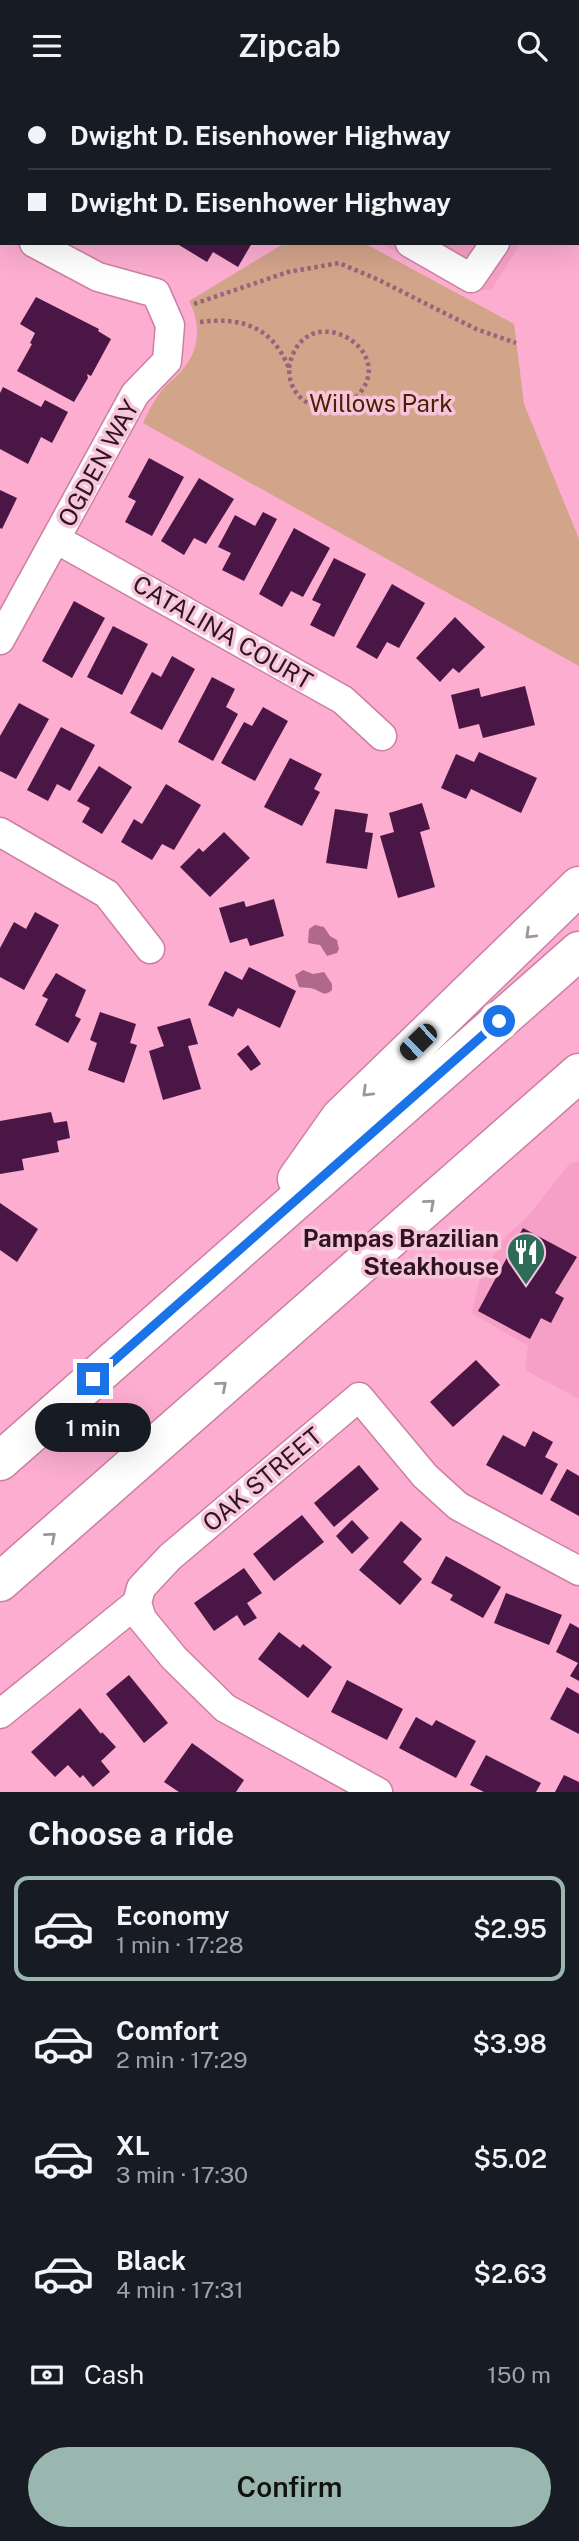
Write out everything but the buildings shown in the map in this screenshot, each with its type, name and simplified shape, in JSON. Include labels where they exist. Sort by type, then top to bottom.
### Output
[{"type":"highway","points":[[264,1227],[340,1118],[579,886]]},
{"type":"highway","points":[[0,1461],[579,951]]},
{"type":"highway","points":[[0,1582],[579,1073]]},
{"type":"street","name":"OGDEN WAY","points":[[0,640],[135,394],[167,361],[170,325],[156,293],[98,277],[38,245]]},
{"type":"street","points":[[413,245],[471,278],[494,245]]},
{"type":"street","name":"CATALINA COURT","points":[[56,539],[342,700],[382,736]]},
{"type":"street","points":[[0,832],[107,894],[150,949]]},
{"type":"street","name":"OAK STREET","points":[[0,1714],[137,1603],[141,1588],[166,1562],[359,1397],[425,1476],[458,1506],[579,1571]]},
{"type":"street","points":[[137,1603],[142,1619],[174,1658],[225,1708],[378,1792]]},
{"type":"path","points":[[194,305],[288,272],[339,263],[476,329],[516,343]]},
{"type":"path","points":[[201,322],[239,321],[260,329],[276,346],[289,368],[291,383],[297,394],[307,403],[324,409],[342,407],[352,401],[365,383],[368,370],[363,352],[357,343],[331,331],[316,333],[300,342],[289,368]]},
{"type":"shaded area","points":[[384,245],[520,245],[491,290],[467,289]]},
{"type":"shaded area","points":[[315,925],[324,927],[330,936],[337,940],[337,953],[327,956],[320,945],[308,943],[309,929]]},
{"type":"shaded area","points":[[303,970],[313,974],[324,972],[332,984],[332,990],[325,994],[312,988],[299,987],[295,975]]},
{"type":"shaded area","points":[[579,1161],[579,1399],[525,1370],[528,1346],[472,1313],[481,1275],[506,1236],[528,1216],[570,1163]]},
{"type":"green space","name":"Willows Park","points":[[282,245],[368,245],[514,324],[524,404],[579,539],[579,666],[143,423],[157,396],[189,362],[193,353],[197,327],[189,301]]},
{"type":"place","name":"Pampas Brazilian Steakhouse","points":[[526,1286]]},
{"type":"route","points":[[93,1379],[499,1021]]}]
